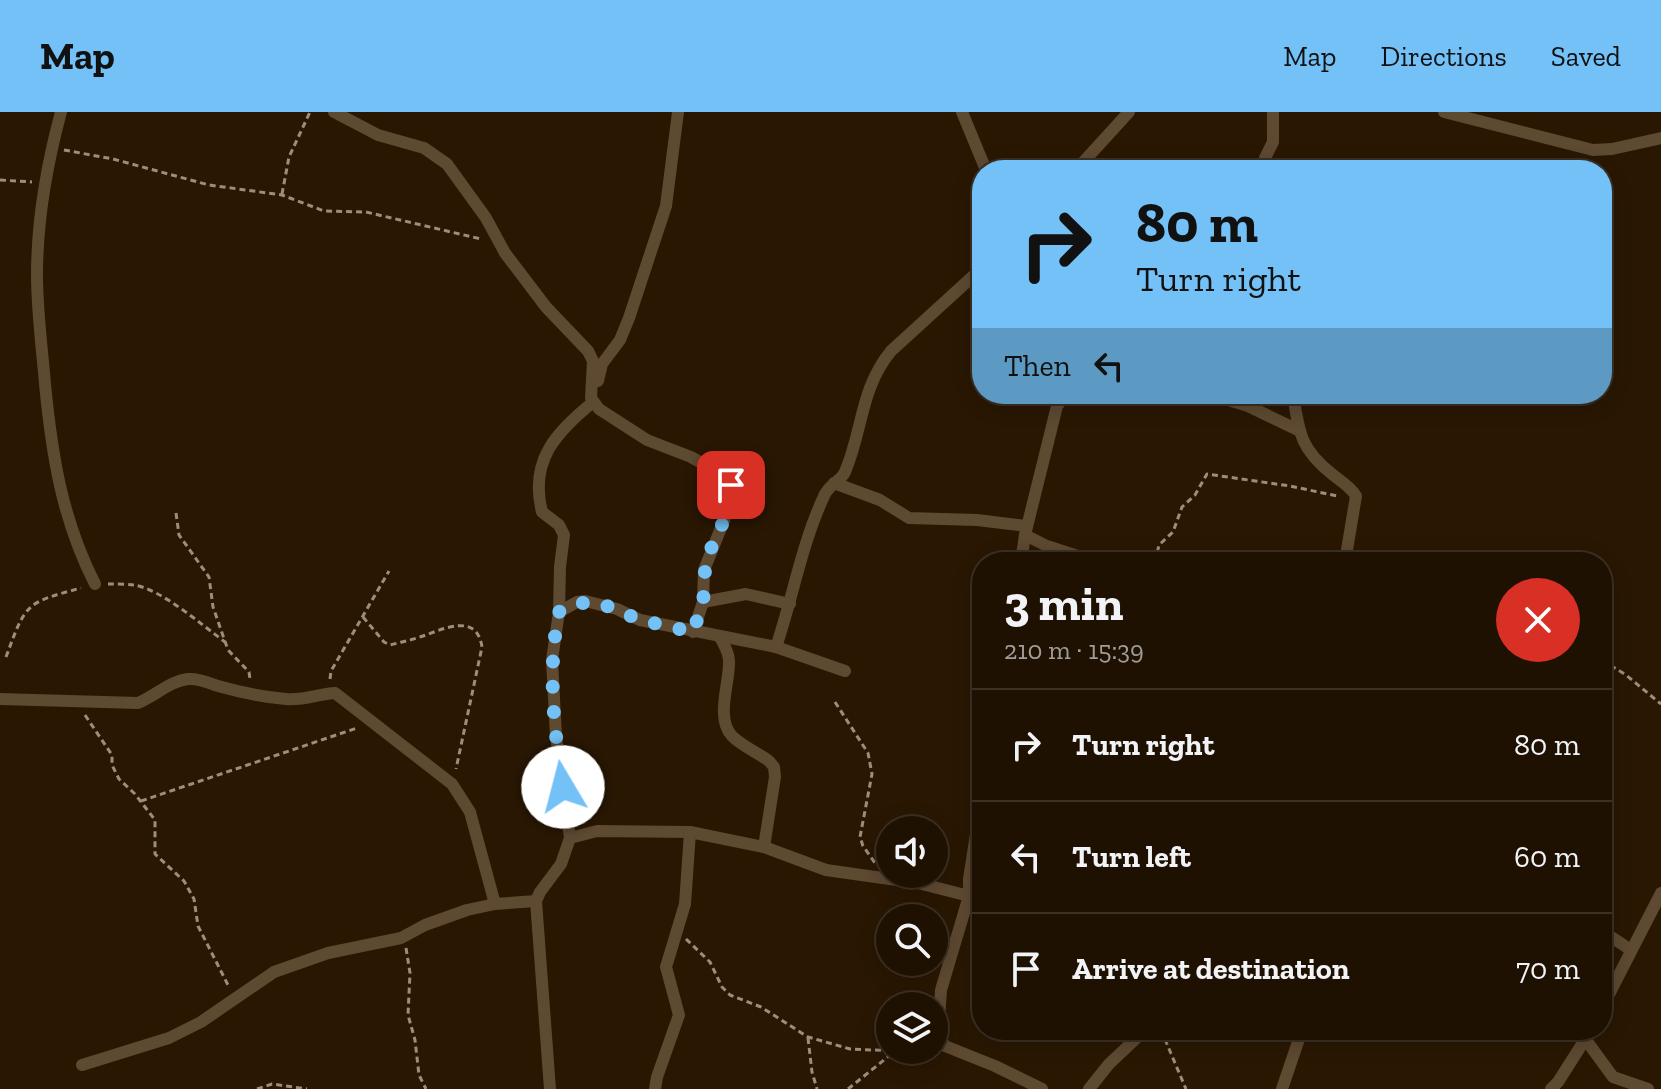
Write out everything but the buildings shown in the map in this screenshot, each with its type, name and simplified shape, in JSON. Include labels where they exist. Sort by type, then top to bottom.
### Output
[{"type":"street","points":[[61,112],[46,183],[37,273],[49,421],[68,523],[95,584]]},
{"type":"street","points":[[334,112],[378,135],[424,148],[447,164],[546,307],[588,351],[593,361],[592,396],[608,416],[647,440],[691,457],[731,485],[732,496],[727,513],[704,570],[703,602],[693,632]]},
{"type":"street","points":[[550,1089],[536,901],[561,864],[570,838],[556,736],[552,675],[564,532],[542,512],[541,465],[545,453],[592,396],[605,357],[620,340],[663,216],[678,112]]},
{"type":"street","points":[[962,112],[982,160]]},
{"type":"street","points":[[1085,160],[1129,112]]},
{"type":"street","points":[[1265,160],[1273,142],[1273,112]]},
{"type":"street","points":[[1444,112],[1593,150],[1661,138]]},
{"type":"street","points":[[776,647],[825,493],[845,473],[868,392],[879,366],[891,351],[972,277]]},
{"type":"street","points":[[1023,552],[1059,404]]},
{"type":"street","points":[[1242,404],[1298,430]]},
{"type":"street","points":[[1294,404],[1298,430],[1305,448],[1316,461],[1352,489],[1356,500],[1347,552]]},
{"type":"street","points":[[834,483],[880,500],[909,518],[977,520],[1026,530],[1047,546],[1065,552]]},
{"type":"street","points":[[703,602],[746,594],[790,604]]},
{"type":"street","points":[[559,612],[585,601],[617,609],[640,620],[776,647],[845,671]]},
{"type":"street","points":[[720,637],[729,660],[724,715],[726,726],[732,735],[774,767],[764,847]]},
{"type":"street","points":[[0,699],[138,703],[169,684],[187,679],[200,679],[220,687],[296,700],[335,693],[452,784],[470,812],[495,904]]},
{"type":"street","points":[[570,838],[607,830],[690,832],[764,847],[826,870],[876,876]]},
{"type":"street","points":[[655,1089],[679,1015],[666,967],[685,904],[690,832]]},
{"type":"street","points":[[972,860],[969,896],[941,990],[937,1028],[940,1041],[1042,1089]]},
{"type":"street","points":[[942,888],[969,896]]},
{"type":"street","points":[[1612,988],[1661,893]]},
{"type":"street","points":[[82,1065],[169,1038],[201,1022],[274,972],[328,953],[371,946],[404,936],[425,925],[495,904],[536,901]]},
{"type":"street","points":[[1612,938],[1631,950]]},
{"type":"street","points":[[1089,1089],[1134,1040]]},
{"type":"street","points":[[1282,1089],[1299,1040]]},
{"type":"street","points":[[1551,1089],[1585,1040]]},
{"type":"street","points":[[1592,1040],[1613,1077],[1648,1089]]},
{"type":"path","points":[[282,195],[289,157],[310,112]]},
{"type":"path","points":[[52,147],[113,159],[209,185],[282,195],[324,211],[366,212],[500,244]]},
{"type":"path","points":[[0,180],[46,183]]},
{"type":"path","points":[[1157,552],[1159,545],[1173,532],[1182,507],[1195,495],[1207,474],[1290,486],[1356,500]]},
{"type":"path","points":[[176,513],[179,535],[209,577],[213,607],[225,642],[236,661],[249,672],[253,693]]},
{"type":"path","points":[[335,693],[330,679],[331,671],[389,571]]},
{"type":"path","points":[[6,657],[28,607],[46,597],[95,584],[135,585],[153,592],[192,616],[225,642]]},
{"type":"path","points":[[363,617],[390,645],[454,624],[473,630],[480,637],[482,647],[452,784]]},
{"type":"path","points":[[1612,666],[1661,704]]},
{"type":"path","points":[[835,702],[868,753],[872,774],[860,837],[876,863]]},
{"type":"path","points":[[77,703],[112,755],[112,765],[119,779],[155,820],[155,854],[184,881],[194,899],[198,926],[235,998]]},
{"type":"path","points":[[141,801],[371,723]]},
{"type":"path","points":[[678,931],[710,962],[722,987],[730,995],[761,1007],[808,1037],[850,1049],[876,1052]]},
{"type":"path","points":[[404,936],[410,973],[408,1015],[419,1075],[426,1089]]},
{"type":"path","points":[[808,1037],[817,1089]]},
{"type":"path","points":[[1165,1040],[1186,1089]]},
{"type":"path","points":[[848,1089],[880,1064]]},
{"type":"path","points":[[257,1089],[272,1084],[307,1089]]},
{"type":"route","points":[[563,787],[556,736],[552,660],[559,612],[585,601],[617,609],[640,620],[693,632],[703,602],[704,570],[721,532],[732,496],[731,485]]}]
